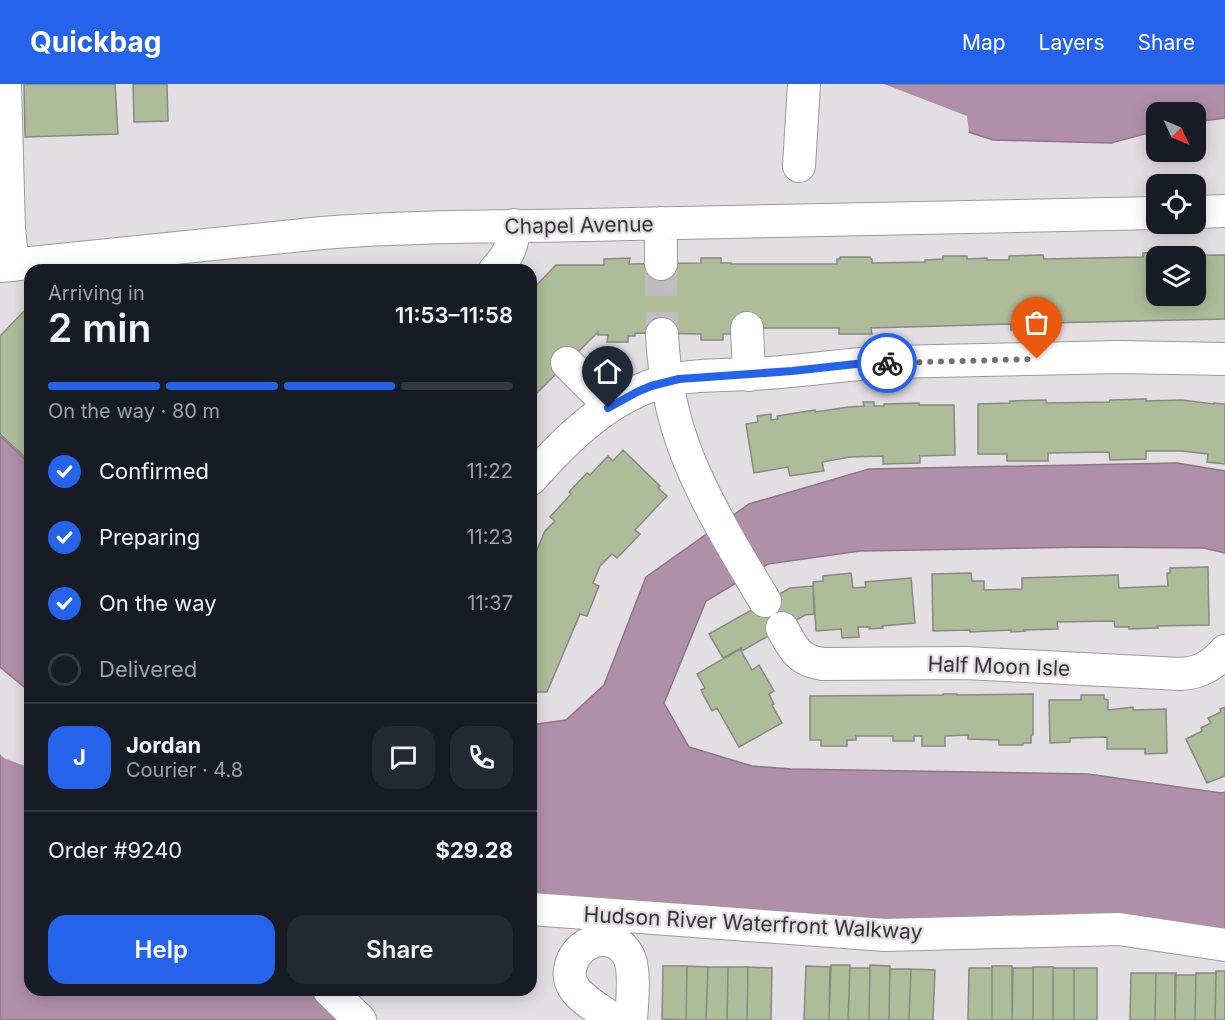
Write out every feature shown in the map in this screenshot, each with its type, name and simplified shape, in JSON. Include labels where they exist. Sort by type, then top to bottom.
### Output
[{"type":"street","points":[[4,266],[9,229],[5,84]]},
{"type":"street","points":[[799,166],[804,84]]},
{"type":"street","points":[[1206,212],[1225,211]]},
{"type":"street","name":"Chapel Avenue","points":[[51,264],[214,257],[322,233],[366,230],[514,225],[1146,213]]},
{"type":"street","points":[[661,223],[661,264]]},
{"type":"street","points":[[500,264],[509,253],[514,225]]},
{"type":"street","name":"Chapel Avenue","points":[[4,266],[24,265]]},
{"type":"street","points":[[747,328],[748,375]]},
{"type":"street","points":[[662,334],[668,381],[688,458],[718,519],[760,593]]},
{"type":"street","points":[[537,473],[576,434],[608,408],[637,392],[668,381],[890,362],[1127,357],[1225,359]]},
{"type":"street","points":[[567,363],[600,396],[608,408]]},
{"type":"street","name":"Half Moon Isle","points":[[782,628],[796,652],[812,663],[823,664],[966,663],[1180,674],[1200,671],[1208,667],[1225,651]]},
{"type":"street","name":"Hudson River Waterfront Walkway","points":[[537,909],[885,935],[1119,929],[1225,945]]},
{"type":"street","points":[[614,1020],[578,993],[571,982],[570,968],[574,956],[580,949],[593,942],[608,940],[615,943],[630,957],[632,969],[631,1020]]},
{"type":"street","points":[[335,996],[360,1020]]},
{"type":"shaded area","points":[[858,84],[1225,84],[1225,118],[1206,121],[1206,102],[1146,102],[1146,134],[1111,143],[993,140],[947,125]]},
{"type":"shaded area","points":[[0,436],[24,458],[24,687],[0,667]]},
{"type":"shaded area","points":[[1177,463],[1225,471],[1225,553],[1204,548],[1089,547],[860,551],[768,564],[706,601],[664,703],[689,747],[752,766],[791,769],[1088,774],[1225,792],[1225,935],[851,923],[537,900],[537,724],[566,720],[604,685],[646,577],[749,504],[869,469]]},
{"type":"shaded area","points":[[0,733],[24,747],[24,996],[328,996],[354,1020],[0,1020]]},
{"type":"pier","points":[[855,84],[884,84],[967,116],[969,132],[966,135],[946,128],[856,87]]},
{"type":"pier","points":[[0,730],[24,743],[24,766],[4,758],[0,754]]},
{"type":"building","points":[[24,84],[115,84],[118,134],[25,137]]},
{"type":"building","points":[[133,84],[167,84],[168,121],[134,122]]},
{"type":"building","points":[[1143,253],[1146,253],[1146,306],[1206,306],[1206,255],[1225,255],[1225,319],[1045,323],[1045,329],[1011,330],[1011,324],[871,328],[872,334],[839,334],[839,328],[736,328],[736,334],[723,334],[723,340],[701,340],[701,334],[635,333],[635,336],[628,336],[628,342],[607,342],[608,335],[598,335],[598,332],[537,393],[537,285],[556,265],[604,265],[604,259],[630,258],[629,264],[701,263],[701,258],[721,258],[721,263],[731,264],[837,264],[837,259],[840,257],[870,257],[872,263],[925,262],[925,260],[943,259],[943,256],[1009,260],[1009,256],[1043,255],[1044,259],[1143,257]]},
{"type":"building","points":[[24,311],[24,456],[0,434],[0,336]]},
{"type":"building","points":[[1146,399],[1146,401],[1182,400],[1225,404],[1225,464],[1207,462],[1208,454],[1182,451],[1146,451],[1146,459],[1110,460],[1109,452],[1048,453],[1048,461],[1007,461],[1007,454],[978,454],[978,404],[1010,403],[1010,401],[1046,400],[1046,403]]},
{"type":"building","points":[[863,402],[874,402],[874,406],[919,403],[919,405],[954,405],[955,455],[920,456],[920,463],[883,464],[883,456],[850,457],[822,462],[824,471],[790,476],[788,467],[754,473],[746,424],[758,422],[757,416],[771,414],[771,420],[778,419],[777,416],[815,410],[815,412],[864,406]]},
{"type":"building","points":[[623,450],[660,486],[658,488],[667,496],[635,530],[640,534],[617,558],[612,554],[600,566],[593,583],[599,586],[587,616],[580,614],[547,692],[537,692],[537,550],[545,531],[555,521],[550,517],[571,494],[569,492],[608,456],[613,461]]},
{"type":"building","points":[[1208,567],[1209,625],[1129,629],[1129,627],[1115,627],[1114,621],[1057,622],[1058,629],[1011,632],[1011,630],[933,631],[932,574],[971,573],[972,581],[984,581],[984,590],[1022,589],[1022,578],[1118,575],[1119,588],[1168,586],[1167,573],[1170,573],[1170,568]]},
{"type":"building","points":[[851,573],[853,588],[866,587],[865,582],[911,578],[915,623],[869,629],[870,627],[858,627],[859,637],[842,638],[841,629],[816,631],[813,582],[823,581],[823,576]]},
{"type":"building","points":[[813,586],[814,614],[805,615],[742,651],[741,648],[723,658],[709,634],[790,588]]},
{"type":"building","points":[[740,649],[752,670],[759,665],[774,691],[769,694],[782,723],[739,747],[717,708],[712,711],[701,690],[705,688],[697,674]]},
{"type":"building","points":[[1033,694],[1031,743],[999,745],[999,740],[968,739],[968,735],[945,736],[945,746],[922,746],[922,736],[914,736],[914,741],[893,741],[893,736],[856,736],[856,740],[847,740],[847,746],[821,746],[821,740],[810,740],[810,696]]},
{"type":"building","points":[[1081,695],[1104,695],[1104,699],[1108,700],[1108,710],[1133,707],[1133,710],[1166,709],[1167,753],[1145,754],[1145,749],[1107,749],[1107,737],[1070,738],[1070,742],[1050,743],[1049,700],[1081,700]]},
{"type":"building","points":[[1225,707],[1225,776],[1207,783],[1186,739],[1202,731],[1201,728],[1211,723],[1208,718],[1221,712],[1220,709]]},
{"type":"building","points":[[831,965],[850,965],[848,1020],[829,1020]]},
{"type":"building","points":[[870,965],[890,966],[889,1020],[869,1020]]},
{"type":"building","points":[[663,966],[687,966],[686,1020],[662,1019]]},
{"type":"building","points":[[687,966],[708,967],[706,1020],[686,1020]]},
{"type":"building","points":[[806,966],[830,967],[829,1020],[804,1020]]},
{"type":"building","points":[[992,966],[1012,966],[1012,1020],[992,1020]]},
{"type":"building","points":[[708,967],[728,967],[727,1020],[706,1020]]},
{"type":"building","points":[[728,967],[748,967],[747,1020],[727,1020]]},
{"type":"building","points":[[748,967],[772,968],[771,1020],[747,1020]]},
{"type":"building","points":[[1033,967],[1053,967],[1053,1020],[1033,1020]]},
{"type":"building","points":[[850,968],[870,968],[869,1020],[848,1020]]},
{"type":"building","points":[[969,968],[992,968],[992,1020],[968,1020]]},
{"type":"building","points":[[1013,968],[1033,968],[1033,1020],[1012,1020]]},
{"type":"building","points":[[1053,968],[1074,968],[1074,1020],[1053,1020]]},
{"type":"building","points":[[1074,968],[1097,968],[1097,1020],[1074,1020]]},
{"type":"building","points":[[890,969],[911,969],[909,1020],[889,1020]]},
{"type":"building","points":[[911,969],[935,970],[933,1020],[909,1020]]},
{"type":"building","points":[[1216,971],[1225,971],[1225,1020],[1215,1020]]},
{"type":"building","points":[[1131,973],[1156,973],[1155,1020],[1130,1020]]},
{"type":"building","points":[[1156,973],[1176,973],[1175,1020],[1155,1020]]},
{"type":"building","points":[[1196,973],[1216,973],[1215,1020],[1195,1020]]},
{"type":"building","points":[[1175,975],[1196,975],[1195,1020],[1175,1020]]},
{"type":"tunnel","points":[[661,264],[662,334]]},
{"type":"way so far","points":[[887,363],[1037,359]]},
{"type":"route","points":[[608,408],[651,386],[679,379],[887,363]]}]
